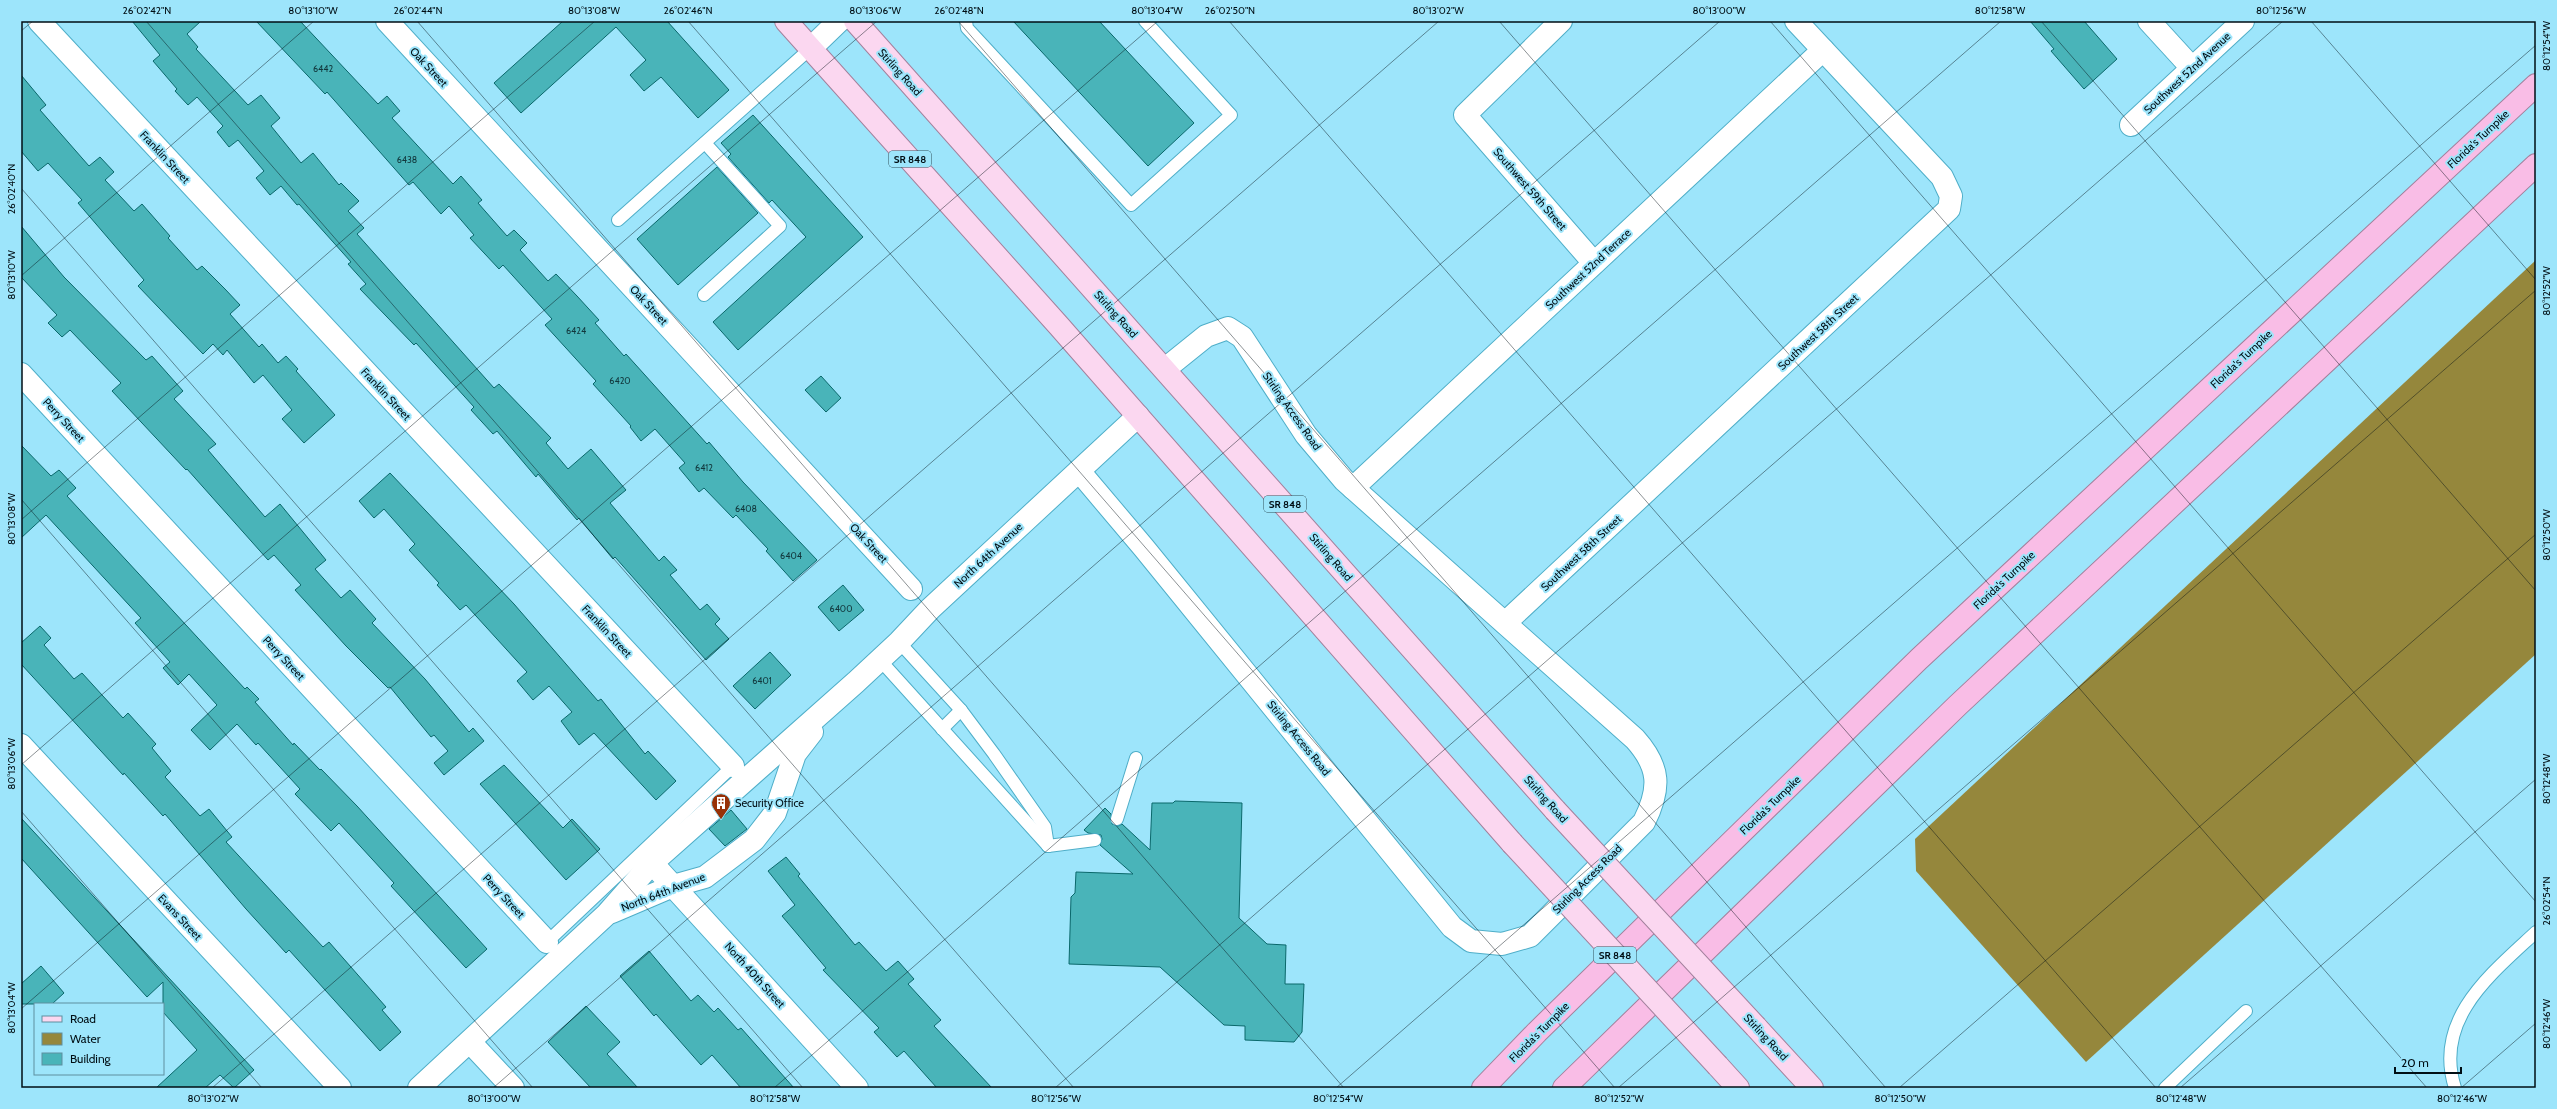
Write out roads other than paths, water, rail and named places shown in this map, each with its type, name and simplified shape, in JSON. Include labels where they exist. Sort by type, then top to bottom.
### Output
[{"type":"highway","name":"Florida's Turnpike","points":[[1483,1088],[1537,1032],[1919,659],[2536,85]]},
{"type":"highway","points":[[1564,1088],[1958,704],[2536,165]]},
{"type":"main road","name":"SR 848","points":[[786,21],[1138,416],[1512,843],[1738,1088]]},
{"type":"main road","name":"Stirling Road","points":[[855,21],[1556,810],[1812,1088]]},
{"type":"street","name":"Franklin Street","points":[[39,21],[733,766]]},
{"type":"street","name":"Oak Street","points":[[387,21],[911,589]]},
{"type":"street","points":[[811,48],[840,21]]},
{"type":"street","name":"Southwest 59th Street","points":[[1561,21],[1465,115],[1594,263]]},
{"type":"street","name":"Southwest 58th Street","points":[[1505,623],[1949,209],[1951,196],[1942,177],[1796,21]]},
{"type":"street","points":[[2149,21],[2192,68]]},
{"type":"street","name":"Southwest 52nd Avenue","points":[[2131,125],[2243,21]]},
{"type":"street","name":"Southwest 52nd Terrace","points":[[1353,488],[1823,50]]},
{"type":"street","name":"Stirling Access Road","points":[[1079,471],[1144,548],[1452,927],[1471,941],[1502,944],[1530,936],[1644,822],[1655,800],[1656,778],[1648,753],[1635,738],[1353,488],[1306,435],[1242,337],[1228,328],[1206,336],[1165,369]]},
{"type":"street","name":"Perry Street","points":[[21,374],[547,942]]},
{"type":"street","name":"North 64th Avenue","points":[[419,1088],[607,914],[652,863],[900,642],[930,609],[1138,416]]},
{"type":"street","name":"North 64th Avenue","points":[[607,914],[673,886],[705,877],[754,840],[775,813],[795,754],[840,695]]},
{"type":"street","name":"Evans Street","points":[[21,745],[340,1088]]},
{"type":"street","name":"North 40th Street","points":[[652,863],[857,1088]]},
{"type":"street","points":[[470,1042],[513,1088]]},
{"type":"lane","points":[[966,21],[967,28],[1131,205],[1231,115],[1145,21]]},
{"type":"lane","points":[[618,220],[811,48]]},
{"type":"lane","points":[[704,295],[780,226],[705,143]]},
{"type":"lane","points":[[900,642],[961,710],[1045,827],[1048,846]]},
{"type":"lane","points":[[880,660],[1048,846]]},
{"type":"lane","points":[[942,728],[961,710]]},
{"type":"lane","points":[[1117,819],[1136,758]]},
{"type":"lane","points":[[547,942],[733,766]]},
{"type":"lane","points":[[1048,846],[1095,840]]},
{"type":"lane","points":[[2455,1088],[2450,1071],[2453,1033],[2469,998],[2494,970],[2536,932]]},
{"type":"lane","points":[[2165,1088],[2246,1011]]},
{"type":"water","points":[[2536,260],[2536,654],[2086,1062],[1916,871],[1915,839]]},
{"type":"place","name":"Security Office","points":[[721,820]]}]
